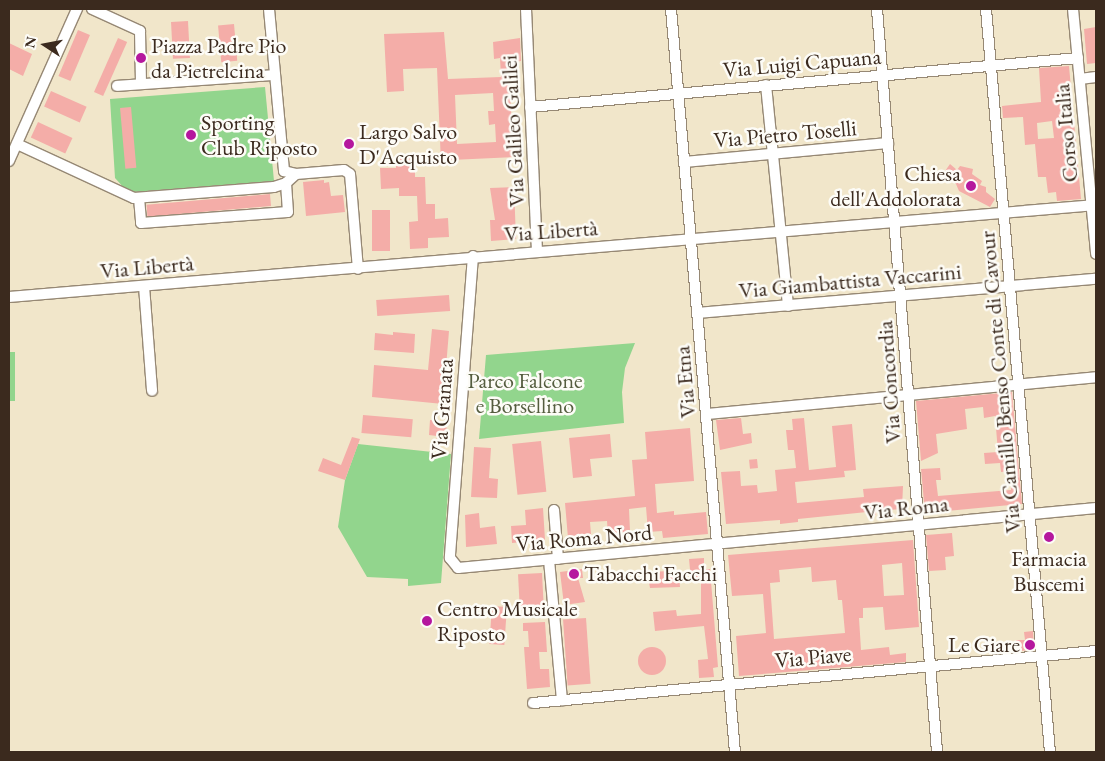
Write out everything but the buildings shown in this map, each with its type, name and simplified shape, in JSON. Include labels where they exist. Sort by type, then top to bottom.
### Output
[{"type":"street","points":[[9,161],[77,9]]},
{"type":"street","points":[[92,9],[140,31],[141,84]]},
{"type":"street","points":[[270,9],[284,171],[296,174],[344,170],[350,174],[358,269]]},
{"type":"street","name":"Via Galileo Galilei","points":[[526,9],[537,252]]},
{"type":"street","name":"Via Etna","points":[[671,9],[719,545],[735,752]]},
{"type":"street","name":"Via Concordia","points":[[877,9],[902,296],[918,526],[937,752]]},
{"type":"street","name":"Via Camillo Benso Conte di Cavour","points":[[986,9],[1050,752]]},
{"type":"street","name":"Corso Italia","points":[[1074,9],[1094,205],[1096,254]]},
{"type":"street","name":"Via Luigi Capuana","points":[[530,107],[1078,58]]},
{"type":"street","points":[[117,86],[275,75]]},
{"type":"street","points":[[1080,79],[1096,77]]},
{"type":"street","points":[[766,85],[788,306]]},
{"type":"street","name":"Via Pietro Toselli","points":[[684,162],[888,143]]},
{"type":"street","points":[[17,144],[139,198],[286,183],[296,174]]},
{"type":"street","points":[[139,198],[140,223],[288,212],[286,183]]},
{"type":"street","name":"Via Libertà","points":[[9,297],[358,269],[473,256],[1094,205]]},
{"type":"street","name":"Via Granata","points":[[453,564],[450,558],[473,256]]},
{"type":"street","name":"Via Giambattista Vaccarini","points":[[697,313],[1096,279]]},
{"type":"street","points":[[144,286],[152,391]]},
{"type":"street","points":[[707,414],[908,395],[1019,382],[1096,377]]},
{"type":"street","name":"Via Roma","points":[[719,545],[1096,508]]},
{"type":"street","points":[[554,510],[553,560],[562,700]]},
{"type":"street","name":"Via Roma Nord","points":[[453,564],[458,568],[719,545]]},
{"type":"street","name":"Via Piave","points":[[534,702],[1096,651]]},
{"type":"green space","name":"Sporting Club Riposto","points":[[265,87],[274,181],[133,192],[125,189],[115,178],[110,99]]},
{"type":"green space","name":"Parco Falcone e Borsellino","points":[[635,343],[625,368],[622,392],[624,423],[479,439],[486,355]]},
{"type":"green space","points":[[9,352],[15,352],[15,401],[9,401]]},
{"type":"green space","points":[[358,444],[451,454],[441,583],[408,586],[408,579],[367,577],[338,527],[345,480]]},
{"type":"place","name":"Piazza Padre Pio da Pietrelcina","points":[[141,58]]},
{"type":"place","name":"Sporting Club Riposto","points":[[191,135]]},
{"type":"place","name":"Largo Salvo D'Acquisto","points":[[349,144]]},
{"type":"place","name":"Chiesa dell'Addolorata","points":[[971,186]]},
{"type":"place","name":"Farmacia Buscemi","points":[[1049,537]]},
{"type":"place","name":"Tabacchi Facchi","points":[[574,574]]},
{"type":"place","name":"Centro Musicale Riposto","points":[[427,621]]},
{"type":"place","name":"Le Giare","points":[[1030,645]]}]
